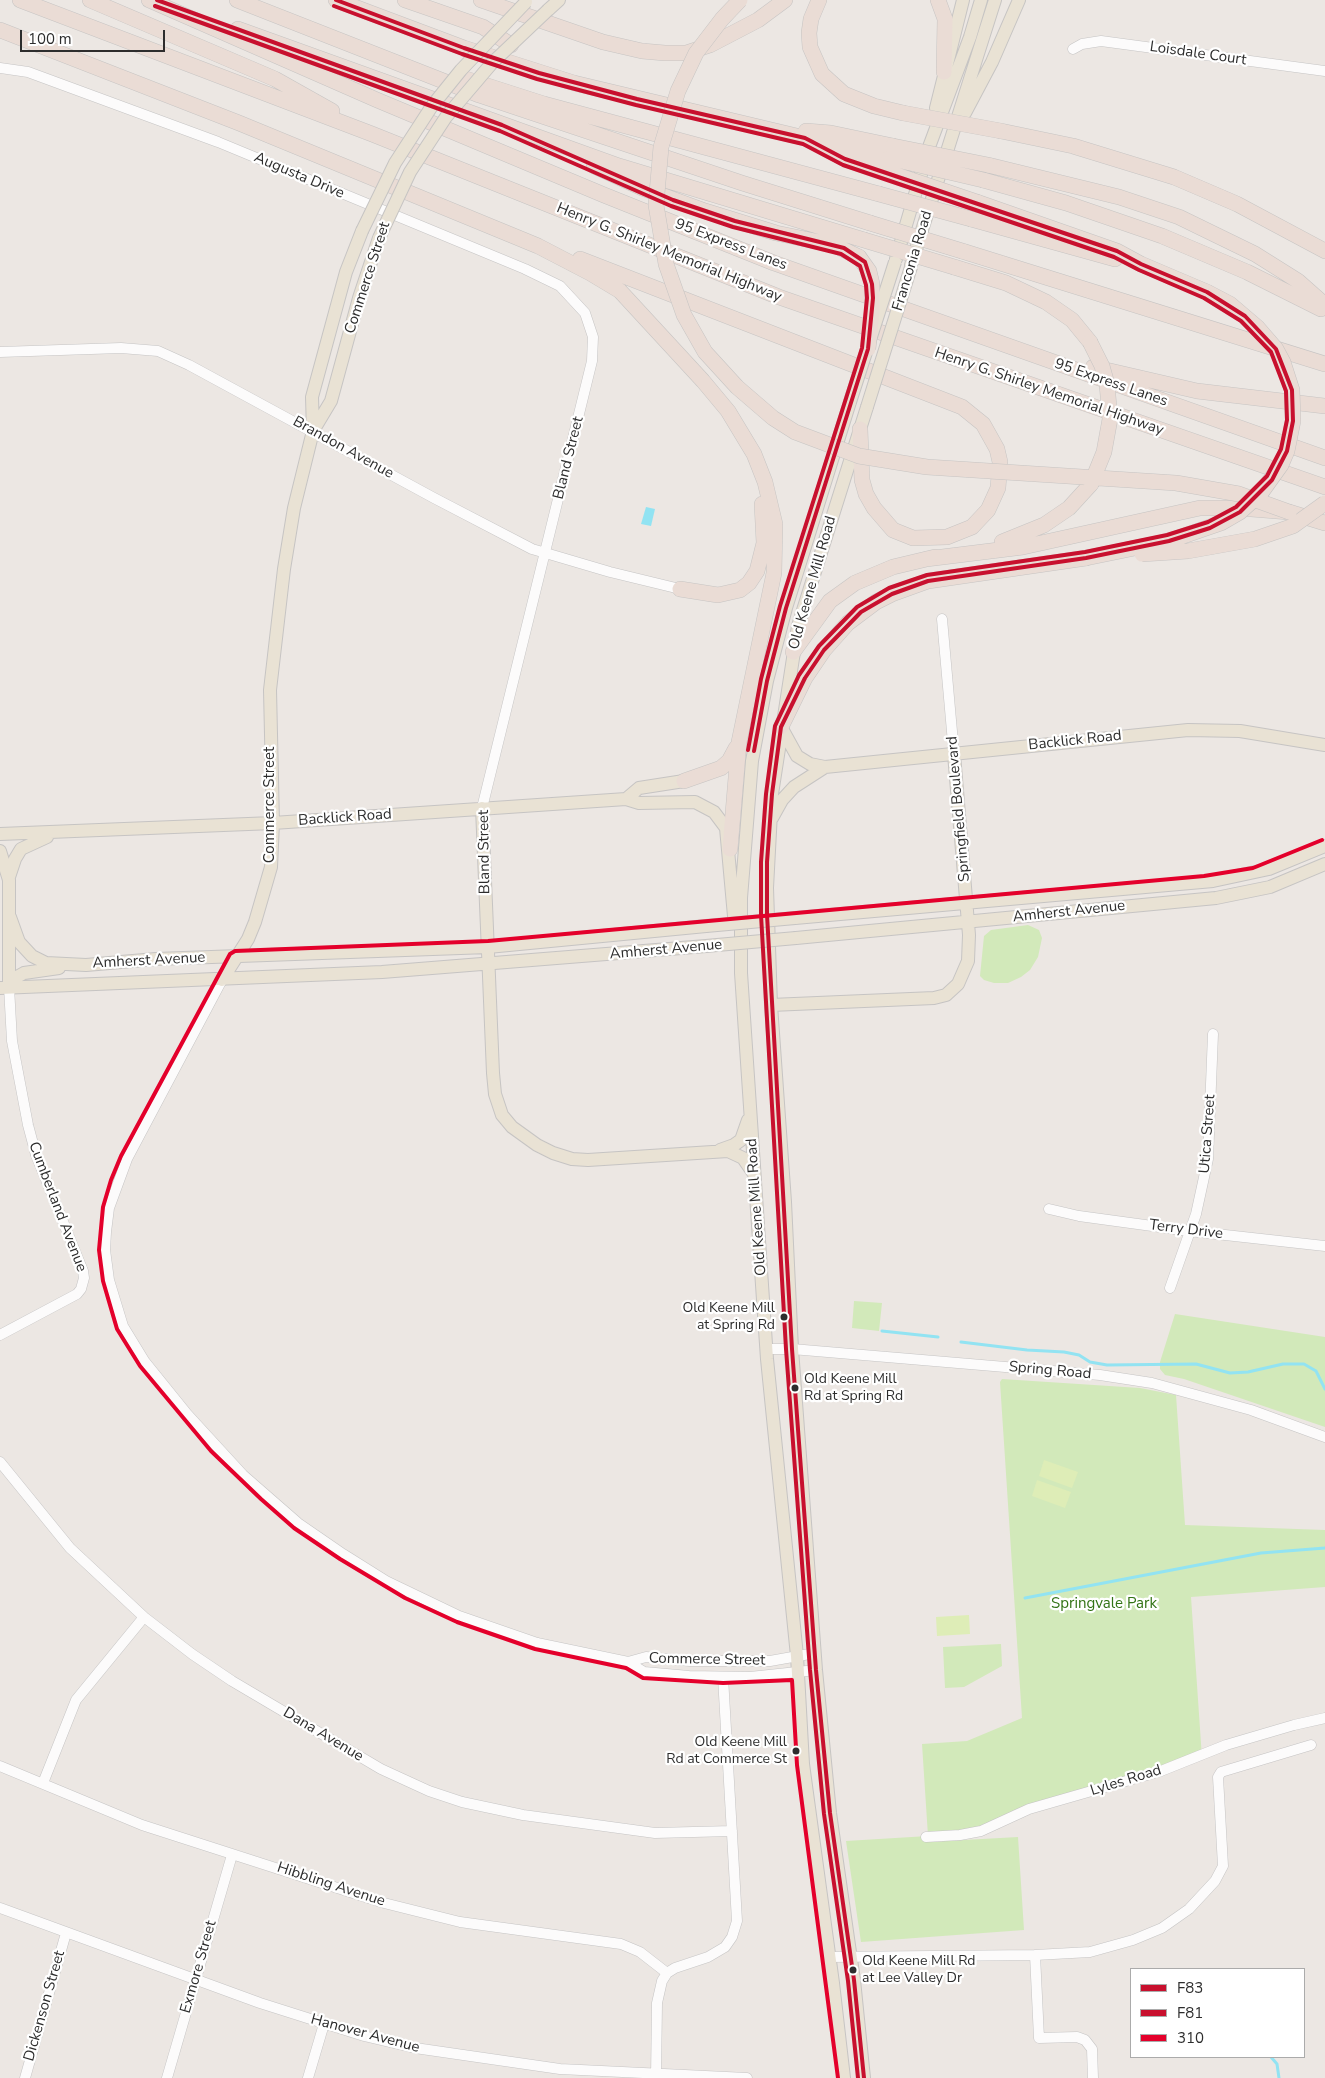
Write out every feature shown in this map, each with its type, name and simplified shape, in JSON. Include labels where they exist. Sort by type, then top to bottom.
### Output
[{"type":"highway","name":"Henry G. Shirley Memorial Highway","points":[[20,0],[372,134],[779,297],[1325,487]]},
{"type":"highway","points":[[90,0],[275,79],[372,134]]},
{"type":"highway","name":"95 Express Lanes","points":[[149,0],[604,195],[774,263],[1325,458]]},
{"type":"highway","points":[[157,0],[502,125],[675,184],[1006,283],[1046,302],[1072,320],[1090,342],[1102,366],[1107,384],[1110,419],[1104,452],[1091,484],[1069,508],[1031,533],[992,545],[880,571],[844,590],[821,612],[793,652]]},
{"type":"highway","points":[[237,0],[488,98],[734,180],[1325,364]]},
{"type":"highway","points":[[336,0],[464,48],[539,73],[629,97],[982,180],[1066,203],[1162,236],[1247,272],[1325,310]]},
{"type":"highway","points":[[406,0],[465,20],[495,33],[511,45]]},
{"type":"highway","points":[[481,0],[603,42],[642,51],[686,53],[710,45],[758,20],[785,0]]},
{"type":"highway","points":[[740,0],[710,34],[696,54],[678,91],[661,147],[656,205],[662,250],[684,315],[705,352],[737,387],[773,418],[795,432],[859,456],[927,468],[1176,483],[1238,494],[1325,523]]},
{"type":"highway","points":[[819,0],[811,19],[809,33],[814,61],[831,85],[851,97],[874,106],[1074,146],[1174,177],[1237,204],[1325,251]]},
{"type":"highway","points":[[938,0],[945,19],[944,72]]},
{"type":"highway","points":[[0,30],[238,123],[538,246],[596,265],[724,316],[962,406],[983,424],[997,450],[1000,462],[998,488],[988,510],[972,527],[947,537],[913,538],[893,530],[874,508],[866,494],[862,480],[860,429]]},
{"type":"highway","points":[[361,49],[434,69],[544,104],[971,219],[1087,253],[1141,264]]},
{"type":"highway","points":[[502,125],[673,200],[752,226],[844,248],[859,257],[869,271],[872,284],[872,312],[868,349]]},
{"type":"highway","points":[[768,130],[831,133],[889,158],[976,202],[1117,251],[1141,264],[1207,292],[1230,304],[1257,327],[1276,349],[1283,362],[1292,390],[1293,421],[1287,451],[1281,465],[1262,493],[1240,512],[1221,523],[1169,540],[1086,558]]},
{"type":"highway","points":[[889,158],[988,165],[1119,197],[1179,217],[1230,241],[1279,269],[1325,305]]},
{"type":"highway","points":[[538,246],[590,273],[620,292],[728,411],[754,454],[765,482],[774,524],[774,573],[770,600],[749,687],[739,742],[730,849]]},
{"type":"highway","points":[[1003,345],[1197,391],[1325,406]]},
{"type":"highway","points":[[680,589],[718,595],[740,590],[749,583],[757,571],[764,543],[762,503],[765,482]]},
{"type":"highway","points":[[781,727],[805,678],[824,650],[848,623],[876,602],[892,594],[928,581],[1027,566],[1086,558],[1188,551],[1228,546],[1293,526],[1325,503]]},
{"type":"highway","points":[[926,559],[1056,540],[1181,511],[1219,507],[1288,512]]},
{"type":"highway","points":[[684,781],[721,768],[730,761],[739,742]]},
{"type":"main road","name":"Commerce Street","points":[[313,431],[331,401],[358,298],[379,238],[402,186],[426,147],[474,82],[559,0]]},
{"type":"main road","points":[[928,147],[944,72],[963,0]]},
{"type":"main road","name":"Franconia Road","points":[[868,349],[928,147],[970,37],[981,0]]},
{"type":"main road","name":"Franconia Road","points":[[867,407],[995,0]]},
{"type":"main road","points":[[953,132],[976,96],[1019,0]]},
{"type":"main road","name":"Commerce Street","points":[[222,980],[248,939],[266,889],[273,846],[269,712],[272,665],[284,569],[294,508],[313,431],[312,397],[346,272],[385,180],[406,143],[445,90],[495,33],[527,1]]},
{"type":"main road","name":"Old Keene Mill Road","points":[[844,2078],[830,1957],[803,1764],[797,1656],[766,1348],[741,973],[741,898],[751,770],[760,720],[786,608],[868,349]]},
{"type":"main road","name":"Old Keene Mill Road","points":[[864,2078],[850,1956],[831,1822],[816,1670],[792,1348],[767,915],[770,823],[781,727],[793,652],[810,583],[867,407]]},
{"type":"main road","points":[[781,727],[798,756],[810,764],[825,768]]},
{"type":"main road","name":"Backlick Road","points":[[825,768],[1158,732],[1207,729],[1240,731],[1325,744]]},
{"type":"main road","name":"Springfield Boulevard","points":[[771,1005],[942,997],[958,984],[966,969],[969,948],[969,922],[954,754]]},
{"type":"main road","points":[[770,823],[788,793],[825,768]]},
{"type":"main road","name":"Backlick Road","points":[[626,799],[639,788],[684,781]]},
{"type":"main road","name":"Backlick Road","points":[[0,834],[64,833],[273,823],[626,799],[638,803],[686,801],[705,806],[721,818],[726,828],[730,849],[732,894],[741,973]]},
{"type":"main road","name":"Bland Street","points":[[482,808],[495,1089],[502,1115],[512,1127],[547,1151],[580,1160],[718,1150]]},
{"type":"main road","name":"Backlick Road","points":[[9,880],[14,859],[21,849],[42,838],[64,833]]},
{"type":"main road","name":"Amherst Avenue","points":[[10,917],[19,942],[32,956],[46,962],[86,965],[156,959],[488,947],[1234,878],[1287,863],[1325,846]]},
{"type":"main road","name":"Cumberland Avenue","points":[[0,851],[9,880],[9,948],[4,988]]},
{"type":"main road","name":"Amherst Avenue","points":[[4,988],[222,980],[489,964],[969,922],[1238,894],[1286,881],[1325,864]]},
{"type":"main road","points":[[0,970],[9,948]]},
{"type":"main road","points":[[4,988],[24,973],[86,965]]},
{"type":"main road","points":[[718,1150],[734,1145],[741,1140],[751,1110]]},
{"type":"main road","points":[[718,1150],[732,1152],[743,1158],[749,1164],[755,1176]]},
{"type":"street","name":"Loisdale Court","points":[[1072,49],[1082,44],[1101,41],[1325,71]]},
{"type":"street","name":"Augusta Drive","points":[[0,68],[28,72],[218,142],[525,269],[560,286],[585,313]]},
{"type":"street","name":"Bland Street","points":[[482,808],[593,356],[592,328],[585,313]]},
{"type":"street","name":"Brandon Avenue","points":[[0,352],[122,348],[158,351],[189,365],[313,431],[434,498],[545,553],[610,572],[680,589]]},
{"type":"street","name":"Springfield Boulevard","points":[[942,619],[954,754]]},
{"type":"street","name":"Commerce Street","points":[[222,980],[127,1159],[109,1208],[106,1250],[109,1280],[119,1315],[133,1343],[187,1414],[236,1468],[291,1517],[343,1554],[408,1592],[497,1630],[575,1652],[628,1662],[644,1672],[723,1677],[798,1673],[816,1670]]},
{"type":"street","name":"Cumberland Avenue","points":[[0,1335],[76,1294],[83,1285],[83,1271],[36,1155],[28,1125],[4,988]]},
{"type":"street","name":"Utica Street","points":[[1170,1288],[1189,1231],[1208,1159],[1213,1034]]},
{"type":"street","name":"Terry Drive","points":[[1049,1209],[1079,1216],[1189,1231],[1325,1246]]},
{"type":"street","name":"Spring Road","points":[[766,1348],[792,1348],[1100,1376],[1152,1383],[1251,1410],[1325,1437]]},
{"type":"street","name":"Dana Avenue","points":[[0,1462],[70,1548],[144,1617],[192,1654],[232,1681],[355,1754],[429,1791],[492,1809],[656,1833],[732,1832]]},
{"type":"street","points":[[43,1783],[68,1714],[76,1700],[144,1617]]},
{"type":"street","name":"Commerce Street","points":[[628,1662],[646,1657],[737,1662],[770,1661],[815,1653]]},
{"type":"street","points":[[656,2076],[657,2003],[662,1981],[667,1973],[686,1963],[717,1953],[732,1937],[737,1921],[723,1677]]},
{"type":"street","name":"Lyles Road","points":[[926,1836],[960,1835],[980,1832],[1029,1810],[1161,1771],[1193,1760],[1226,1745],[1294,1724],[1325,1718]]},
{"type":"street","points":[[830,1957],[1035,1955],[1090,1952],[1133,1940],[1162,1928],[1189,1910],[1215,1880],[1223,1866],[1218,1777],[1221,1772],[1311,1746]]},
{"type":"street","name":"Hibbling Avenue","points":[[0,1766],[142,1825],[232,1855],[285,1869],[423,1914],[460,1922],[621,1944],[640,1952],[667,1973]]},
{"type":"street","name":"Exmore Street","points":[[167,2078],[232,1855]]},
{"type":"street","name":"Hanover Avenue","points":[[0,1908],[195,1980],[324,2024],[415,2048],[560,2069],[656,2076],[747,2078]]},
{"type":"street","name":"Dickenson Street","points":[[25,2078],[66,1933]]},
{"type":"street","points":[[1035,1955],[1039,2038],[1077,2037],[1085,2040],[1092,2049],[1093,2078]]},
{"type":"street","points":[[308,2078],[324,2024]]},
{"type":"green space","points":[[1028,925],[1039,930],[1042,938],[1038,957],[1030,970],[1008,983],[994,983],[984,980],[980,976],[984,936],[991,930]]},
{"type":"green space","points":[[854,1301],[882,1303],[879,1331],[852,1328]]},
{"type":"green space","points":[[1175,1314],[1325,1337],[1325,1427],[1184,1379],[1165,1375],[1160,1369],[1160,1362]]},
{"type":"green space","name":"Springvale Park","points":[[1002,1379],[1140,1388],[1176,1395],[1185,1525],[1325,1530],[1325,1587],[1191,1597],[1202,1758],[1017,1812],[986,1832],[928,1836],[922,1744],[967,1741],[1022,1718],[1000,1382]]},
{"type":"green space","points":[[1044,1460],[1078,1472],[1072,1488],[1039,1476]]},
{"type":"green space","points":[[1037,1480],[1071,1492],[1065,1508],[1032,1496]]},
{"type":"green space","points":[[969,1615],[970,1634],[937,1636],[936,1617]]},
{"type":"green space","points":[[1001,1644],[1002,1666],[964,1687],[945,1688],[943,1647]]},
{"type":"green space","points":[[928,1836],[928,1842],[1018,1837],[1024,1930],[861,1942],[846,1841]]},
{"type":"water","points":[[646,507],[655,509],[651,526],[641,524]]},
{"type":"waterway","points":[[882,1331],[938,1337]]},
{"type":"waterway","points":[[961,1342],[1027,1350],[1064,1352],[1079,1355],[1090,1362],[1107,1365],[1196,1364],[1230,1373],[1248,1372],[1283,1364],[1304,1364],[1316,1371],[1325,1389]]},
{"type":"waterway","points":[[1025,1598],[1261,1553],[1325,1548]]},
{"type":"waterway","points":[[1272,2058],[1277,2064],[1279,2078]]},
{"type":"transit line","name":"F83","points":[[157,0],[502,125],[673,200],[735,221],[844,248],[865,262],[872,284],[873,298],[868,349],[786,608],[767,681],[754,751]]},
{"type":"transit line","name":"F83","points":[[336,0],[464,48],[539,73],[637,99],[805,138],[845,159],[1117,251],[1141,264],[1207,292],[1245,316],[1276,349],[1292,390],[1293,421],[1287,451],[1272,480],[1240,512],[1210,528],[1169,541],[1086,558],[928,581],[892,594],[861,612],[824,650],[805,678],[781,727],[772,794],[767,862],[767,915],[792,1349],[816,1670],[830,1813],[854,1980],[864,2078]]},
{"type":"transit line","name":"F81","points":[[155,6],[500,131],[671,206],[733,227],[841,254],[860,266],[866,285],[867,298],[862,348],[780,606],[761,679],[748,750]]},
{"type":"transit line","name":"F81","points":[[334,6],[462,54],[537,79],[636,105],[803,144],[843,165],[1114,257],[1204,298],[1241,321],[1271,352],[1286,391],[1287,420],[1281,449],[1267,476],[1236,507],[1208,522],[1167,535],[1085,552],[927,575],[889,588],[857,607],[819,646],[799,675],[775,726],[766,794],[761,862],[761,915],[786,1349],[810,1670],[824,1814],[848,1981],[858,2078]]},
{"type":"transit line","name":"310","points":[[838,2078],[797,1765],[792,1680],[723,1683],[643,1678],[626,1668],[535,1649],[457,1622],[405,1598],[340,1559],[294,1528],[211,1451],[140,1366],[117,1329],[103,1281],[99,1250],[103,1207],[111,1180],[121,1156],[230,954],[235,951],[488,941],[1204,876],[1253,868],[1322,840]]},
{"type":"place","name":"Old Keene Mill at Spring Rd","points":[[784,1317]]},
{"type":"place","name":"Old Keene Mill Rd at Spring Rd","points":[[795,1388]]},
{"type":"place","name":"Old Keene Mill Rd at Commerce St","points":[[796,1751]]},
{"type":"place","name":"Old Keene Mill Rd at Lee Valley Dr","points":[[853,1970]]}]
